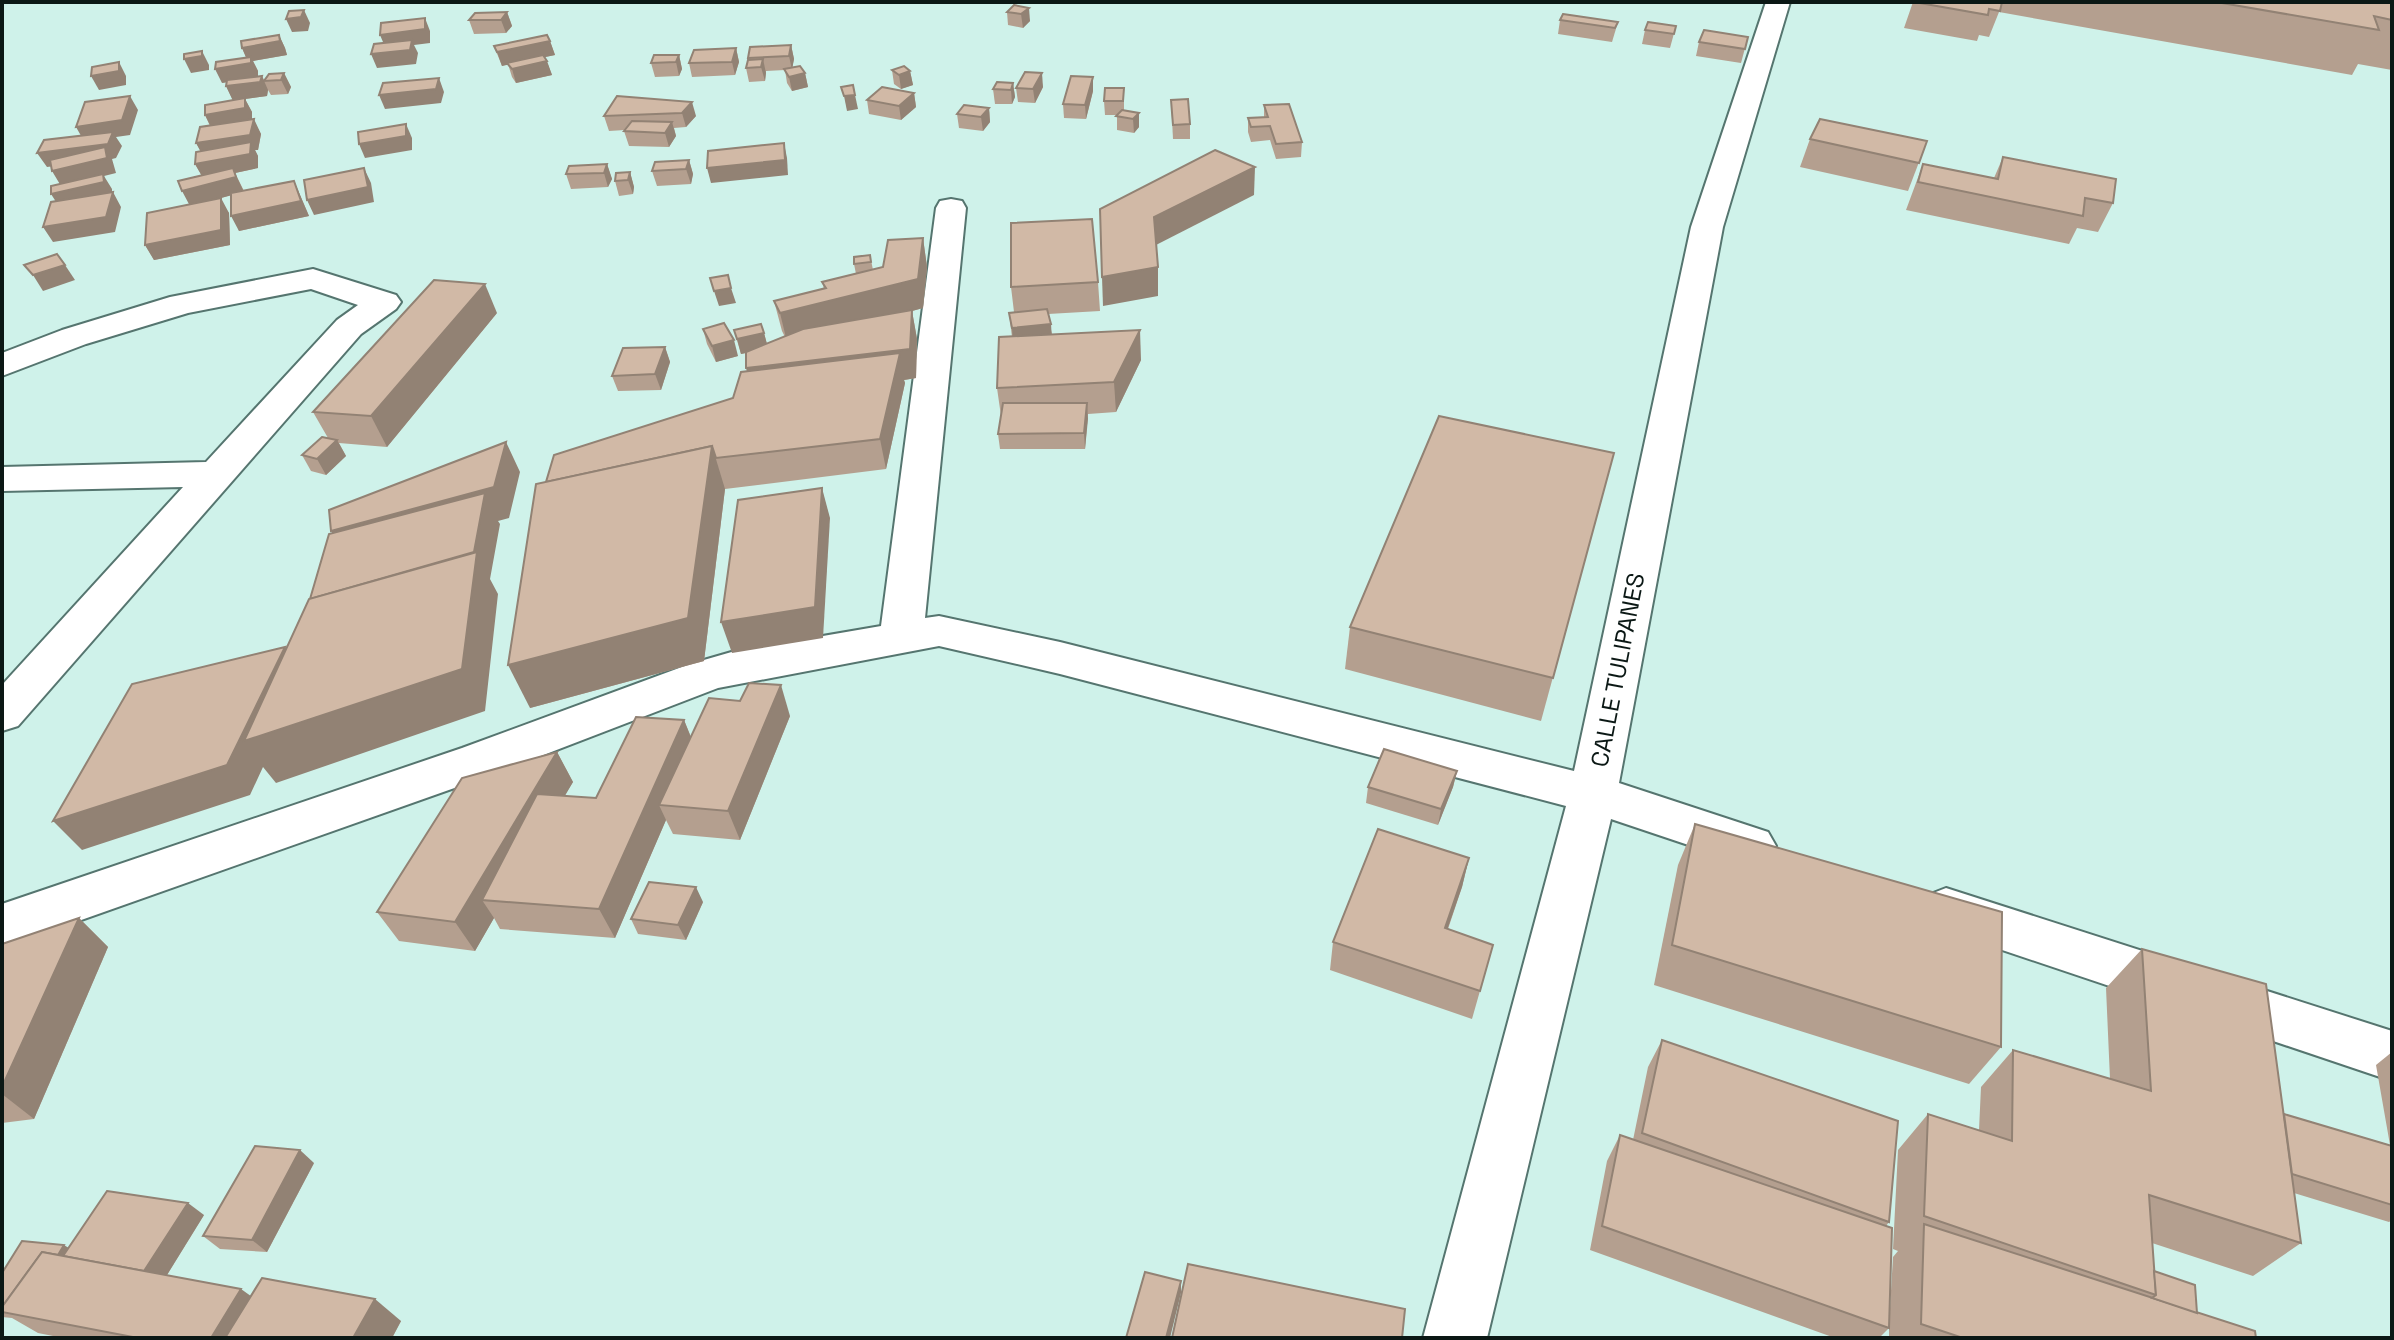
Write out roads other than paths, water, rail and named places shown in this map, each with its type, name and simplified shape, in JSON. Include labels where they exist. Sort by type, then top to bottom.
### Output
[{"type":"street","name":"CALLE TULIPANES","points":[[1455,1338],[1593,794],[1707,227],[1778,2]]},
{"type":"street","points":[[901,639],[951,208]]},
{"type":"street","points":[[2,365],[74,337],[182,304],[313,279],[384,302],[349,327],[2,714]]},
{"type":"street","points":[[2,479],[217,474]]},
{"type":"street","points":[[2,926],[478,761],[706,675],[735,667],[939,631],[1060,658],[1593,794],[1789,858]]},
{"type":"street","points":[[1910,898],[2392,1056]]}]
